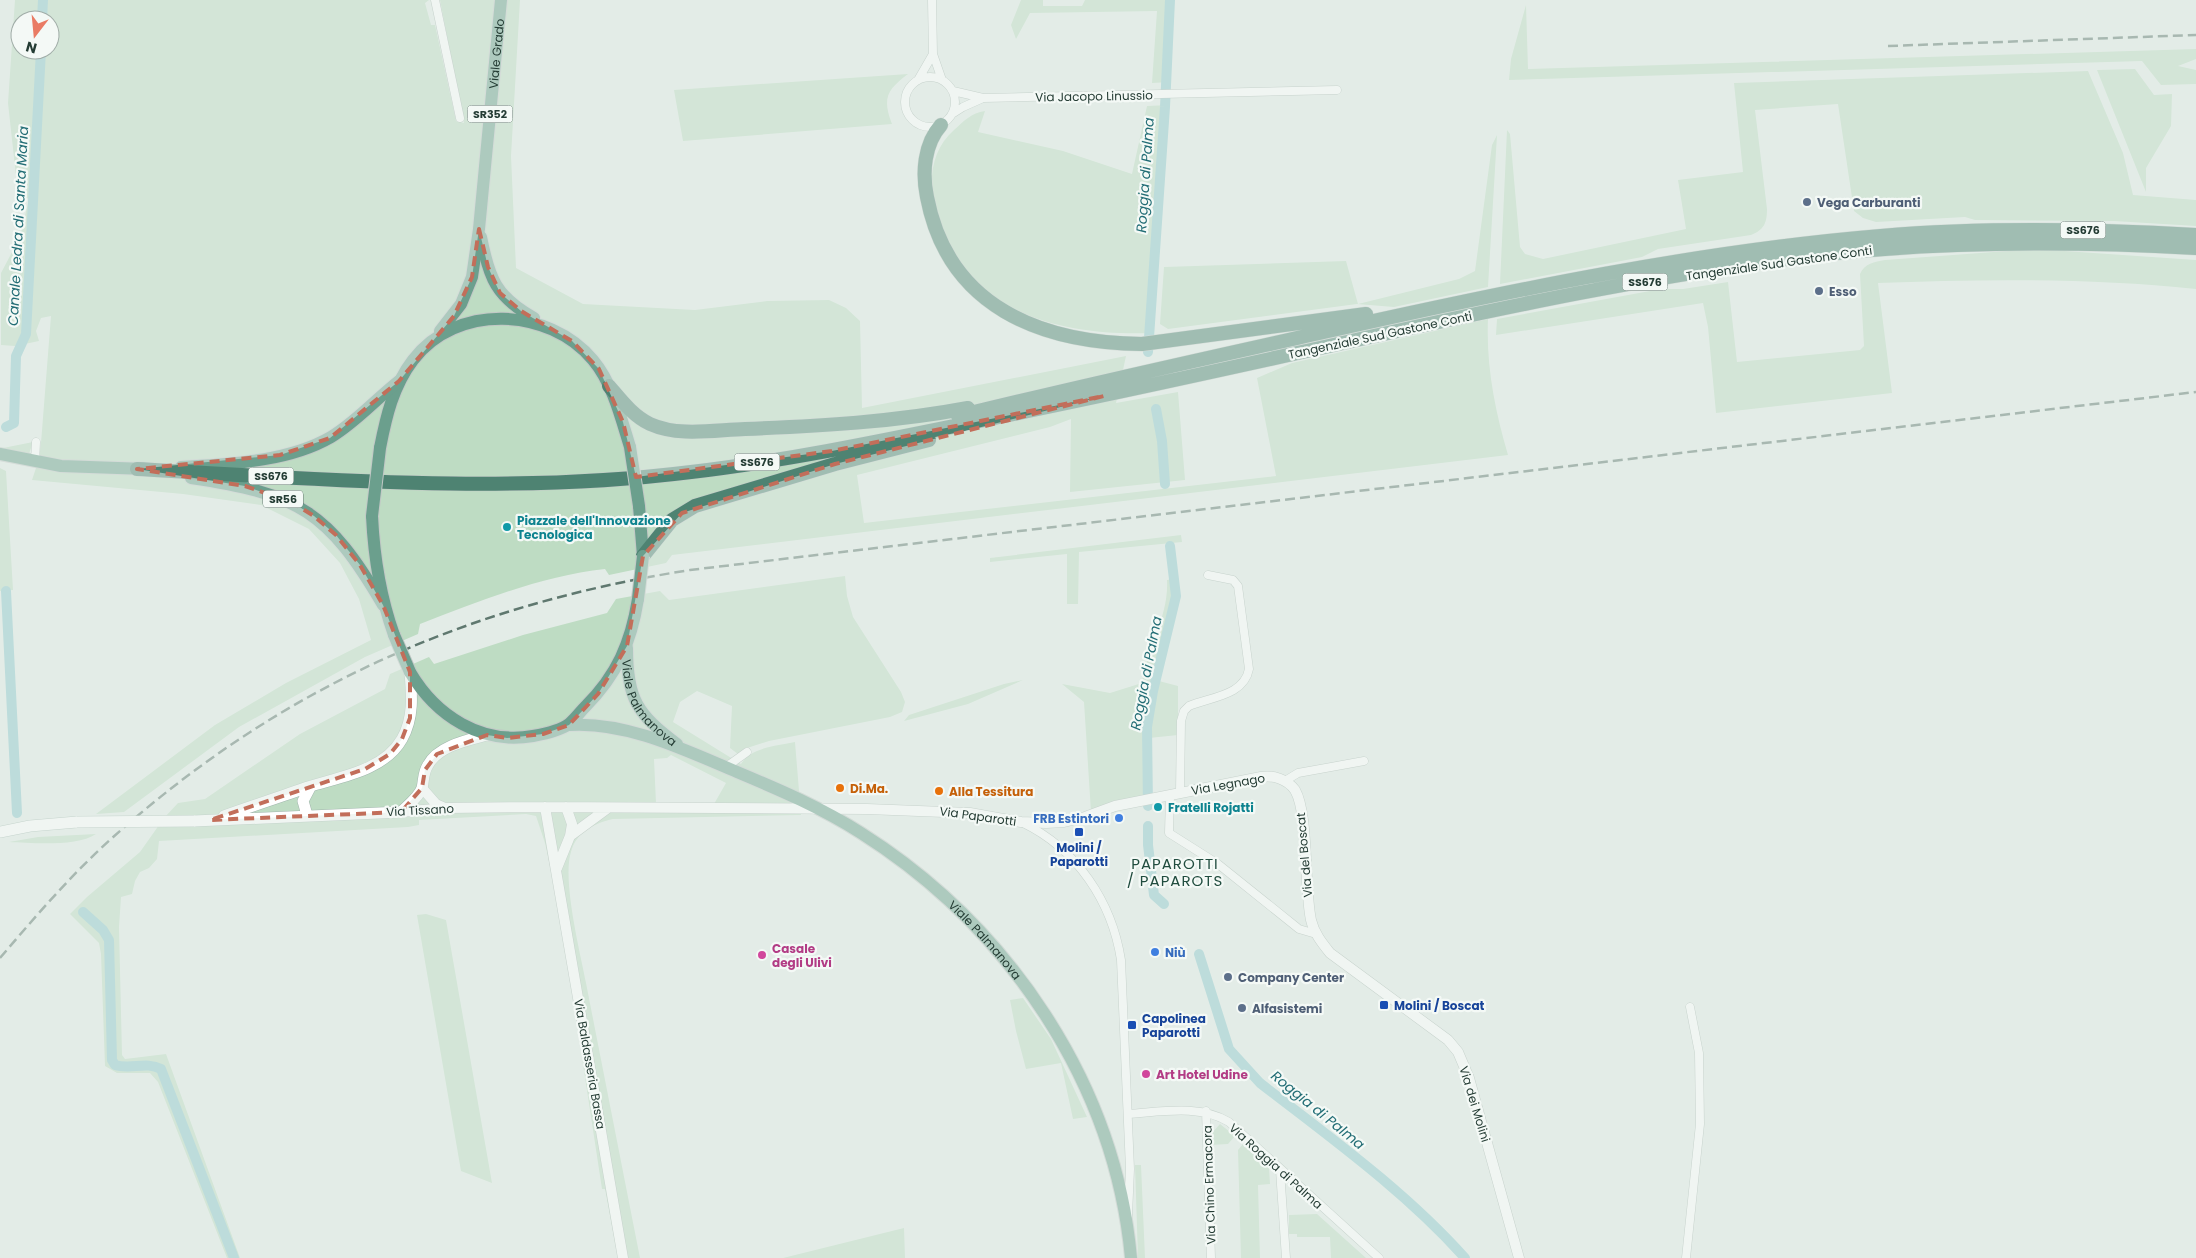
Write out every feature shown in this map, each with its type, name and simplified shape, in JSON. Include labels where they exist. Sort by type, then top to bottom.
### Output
[{"type":"highway","points":[[941,125],[932,137],[926,152],[925,187],[940,241],[960,274],[1002,311],[1023,323],[1077,339],[1115,344],[1147,344],[1460,302]]},
{"type":"highway","name":"Tangenziale Sud Gastone Conti","points":[[1053,393],[1460,302],[1632,270],[1805,243],[1970,230],[2082,230],[2196,235]]},
{"type":"highway","name":"Tangenziale Sud Gastone Conti","points":[[1104,396],[1470,315],[1634,283],[1806,257],[1883,249],[2017,243],[2089,243],[2196,248]]},
{"type":"highway","points":[[609,386],[629,410],[650,424],[665,429],[692,431],[830,426],[930,415],[1053,393]]},
{"type":"highway","name":"SS676","points":[[405,482],[606,474],[687,465],[832,443],[952,418],[1053,393]]},
{"type":"highway","points":[[643,556],[672,520],[682,513],[712,500],[835,464],[1104,396]]},
{"type":"highway","name":"SS676","points":[[137,469],[405,482],[522,484],[689,473],[832,451],[1104,396]]},
{"type":"main road","name":"Viale Grado","points":[[429,342],[454,316],[466,294],[472,277],[479,229],[501,0]]},
{"type":"main road","name":"Viale Grado","points":[[479,229],[492,281],[500,293],[521,311],[547,326]]},
{"type":"main road","points":[[517,319],[547,326],[563,334],[583,350],[599,369],[609,386],[630,447],[640,506],[643,556],[638,599],[628,646],[598,694],[569,724],[543,734],[506,738],[487,735],[464,726],[436,707],[420,689],[410,672],[383,605],[375,561],[372,516],[380,448],[386,417],[399,380],[413,359],[429,342],[452,329],[478,320],[517,319]]},
{"type":"main road","name":"SR56","points":[[137,469],[280,456],[330,438],[399,380]]},
{"type":"main road","name":"SR56","points":[[1,455],[61,466],[137,469],[245,486],[293,503],[314,516],[336,535],[360,565],[383,605]]},
{"type":"main road","name":"Viale Palmanova","points":[[628,646],[628,675],[632,693],[642,713],[659,730],[688,752]]},
{"type":"main road","points":[[210,820],[365,769],[381,760],[396,748],[407,728],[410,718],[412,693],[410,672]]},
{"type":"main road","name":"Viale Palmanova","points":[[569,724],[598,724],[617,728],[688,752],[823,810],[889,851],[940,891],[984,934],[1019,977],[1059,1038],[1090,1101],[1111,1162],[1126,1223],[1131,1258]]},
{"type":"main road","points":[[401,812],[422,788],[428,762],[437,754],[468,740],[487,735]]},
{"type":"main road","points":[[307,815],[303,801],[310,786]]},
{"type":"main road","name":"Via Tissano","points":[[0,832],[18,828],[77,822],[194,821],[401,812]]},
{"type":"street","points":[[435,0],[460,118]]},
{"type":"street","points":[[932,0],[933,54],[942,80]]},
{"type":"street","points":[[933,54],[918,80],[906,93],[906,110],[916,124],[925,127],[941,125]]},
{"type":"street","points":[[918,80],[935,77],[942,80],[953,91],[955,99],[952,114]]},
{"type":"street","name":"Via Jacopo Linussio","points":[[953,91],[983,98],[1337,90]]},
{"type":"street","name":"Via Jacopo Linussio","points":[[941,125],[952,114],[983,98]]},
{"type":"street","points":[[35,462],[36,442]]},
{"type":"street","points":[[1021,822],[1064,822],[1148,799],[1175,794],[1181,721],[1184,711],[1189,706],[1239,687],[1246,679],[1248,669],[1238,586],[1233,580],[1208,575]]},
{"type":"street","points":[[726,767],[747,752]]},
{"type":"street","points":[[1285,781],[1298,773],[1364,761]]},
{"type":"street","name":"Via Legnago","points":[[1175,794],[1266,776],[1285,781]]},
{"type":"street","name":"Via del Boscat","points":[[1285,781],[1294,790],[1300,806],[1308,904],[1316,934]]},
{"type":"street","points":[[422,788],[436,804],[446,808]]},
{"type":"street","name":"Via dei Molini","points":[[1175,794],[1169,833],[1218,864],[1299,929],[1316,934],[1330,953],[1448,1040],[1458,1052],[1469,1078],[1519,1258]]},
{"type":"street","name":"Via Tissano","points":[[401,812],[446,808],[545,807],[823,810]]},
{"type":"street","name":"Via Baldasseria Bassa","points":[[545,807],[623,1258]]},
{"type":"street","points":[[556,870],[570,836],[572,824],[566,807]]},
{"type":"street","points":[[570,836],[608,808]]},
{"type":"street","name":"Via Paparotti","points":[[823,810],[944,811],[970,813],[1021,822],[1052,840],[1077,864],[1103,900],[1113,922],[1121,960],[1130,1177],[1126,1223]]},
{"type":"street","points":[[1686,1258],[1700,1124],[1699,1053],[1690,1007]]},
{"type":"street","name":"Via Roggia di Palma","points":[[1128,1114],[1206,1111],[1229,1122],[1379,1258]]},
{"type":"street","name":"Via Chino Ermacora","points":[[1206,1111],[1211,1258]]},
{"type":"street","points":[[1280,1170],[1286,1258]]},
{"type":"highlighted area","points":[[479,229],[488,267],[500,293],[521,311],[572,341],[599,369],[623,422],[636,477],[832,451],[1104,396],[835,464],[682,513],[643,556],[627,646],[598,694],[569,725],[543,734],[507,738],[487,735],[437,754],[425,770],[422,788],[401,812],[210,820],[365,769],[390,754],[402,739],[410,718],[410,672],[383,605],[360,565],[336,535],[314,516],[293,503],[245,486],[137,469],[280,455],[330,438],[399,381],[454,316],[472,277]]},
{"type":"green space","points":[[15,0],[429,0],[425,3],[431,25],[435,25],[456,121],[464,123],[440,0],[520,0],[511,156],[516,268],[583,304],[695,310],[767,301],[829,300],[846,308],[860,321],[862,408],[1126,356],[1116,403],[1178,392],[1185,480],[1070,492],[1071,419],[1050,427],[857,475],[864,523],[1276,476],[1257,378],[1292,363],[1488,319],[1488,354],[1492,388],[1508,455],[672,555],[666,563],[609,575],[605,569],[581,572],[534,583],[420,624],[418,634],[365,657],[239,727],[124,812],[96,814],[215,725],[286,683],[371,640],[359,599],[340,563],[309,529],[261,505],[183,494],[32,480],[39,459],[41,443],[51,316],[41,318],[36,331],[39,341],[15,346],[1,345],[1,273],[20,237],[29,199],[18,194],[8,103],[11,60],[60,60],[60,10],[14,10]]},
{"type":"green space","points":[[1021,0],[1043,0],[1043,6],[1082,6],[1085,0],[1174,0],[1170,82],[1152,83],[1157,11],[1030,13],[1016,39],[1011,25]]},
{"type":"green space","points":[[1526,5],[1528,69],[2196,49],[2196,59],[2178,66],[2196,70],[2196,84],[2161,85],[2142,61],[1509,80],[1511,59]]},
{"type":"green space","points":[[2135,69],[2154,95],[2172,94],[2171,126],[2146,168],[2146,192],[2097,70]]},
{"type":"green space","points":[[2088,71],[2123,153],[2133,195],[2196,200],[2196,226],[2114,221],[1975,220],[1965,217],[1876,222],[1863,218],[1854,211],[1838,104],[1755,110],[1767,209],[1765,222],[1759,231],[1751,235],[1658,249],[1642,257],[1500,284],[1507,130],[1510,134],[1520,247],[1525,254],[1543,259],[1686,229],[1678,180],[1743,172],[1734,83]]},
{"type":"green space","points":[[908,74],[895,85],[888,95],[887,107],[892,124],[683,141],[674,90]]},
{"type":"green space","points":[[1169,105],[1153,333],[1089,331],[1047,322],[1008,306],[990,294],[974,279],[946,239],[937,216],[932,192],[933,169],[940,148],[954,130],[972,116],[985,111],[978,132],[1063,151],[1132,174],[1147,106]]},
{"type":"green space","points":[[1497,135],[1488,287],[1394,307],[1357,304],[1168,329],[1160,324],[1164,267],[1346,261],[1358,304],[1459,279],[1475,271],[1492,145]]},
{"type":"green space","points":[[2035,249],[2196,260],[2196,289],[2156,285],[2037,280],[1878,283],[1892,393],[1716,413],[1708,327],[1703,303],[1496,335],[1497,319],[1661,289],[1683,289],[1728,282],[1737,362],[1860,350],[1864,346],[1860,274],[1867,265],[1885,260]]},
{"type":"green space","points":[[33,442],[29,454],[3,450],[3,448]]},
{"type":"green space","points":[[0,468],[6,471],[13,590],[0,591]]},
{"type":"green space","points":[[1181,535],[1182,542],[1079,552],[1078,604],[1067,604],[1067,554],[990,562],[990,558]]},
{"type":"green space","points":[[845,576],[847,596],[853,617],[901,692],[905,702],[902,712],[890,717],[769,741],[744,749],[738,754],[730,748],[732,706],[697,691],[680,702],[673,722],[741,764],[745,758],[758,751],[795,742],[801,815],[613,819],[587,830],[577,839],[574,845],[569,864],[570,898],[640,1258],[618,1258],[605,1189],[602,1189],[563,926],[545,843],[536,816],[526,814],[419,820],[419,825],[408,827],[159,841],[157,859],[149,868],[140,872],[135,881],[132,894],[121,897],[119,927],[122,1055],[125,1059],[166,1054],[240,1258],[227,1258],[158,1082],[150,1073],[117,1073],[105,1066],[99,943],[70,914],[140,852],[164,818],[178,803],[205,799],[300,734],[385,689],[390,674],[429,657],[434,664],[523,635],[607,613],[616,599],[660,591],[669,600]],"holes":[[[671,755],[726,783],[714,804],[656,803],[654,759],[667,758]]]},
{"type":"green space","points":[[1172,579],[1173,595],[1147,707],[1147,796],[1091,812],[1084,702],[1062,684],[1110,693],[1142,683],[1148,657],[1165,606],[1167,580]]},
{"type":"green space","points":[[1023,680],[968,704],[904,721],[909,715],[1004,684]]},
{"type":"green space","points":[[1159,681],[1178,686],[1178,735],[1149,738],[1154,699]]},
{"type":"green space","points":[[96,834],[78,841],[66,843],[9,842],[38,837]]},
{"type":"green space","points":[[426,914],[446,920],[492,1183],[461,1171],[417,915]]},
{"type":"green space","points":[[1023,998],[1051,1039],[1087,1117],[1073,1119],[1061,1063],[1026,1069],[1010,1000]]},
{"type":"green space","points":[[1220,1124],[1235,1136],[1228,1144],[1210,1145],[1210,1135]]},
{"type":"green space","points":[[1243,1144],[1269,1168],[1270,1184],[1258,1185],[1260,1258],[1241,1258],[1238,1150]]},
{"type":"green space","points":[[1135,1165],[1141,1165],[1145,1258],[1138,1258]]},
{"type":"green space","points":[[1317,1214],[1366,1258],[1331,1258],[1330,1237],[1297,1237],[1297,1234],[1289,1234],[1289,1215]]},
{"type":"green space","points":[[904,1228],[905,1258],[783,1258]]},
{"type":"waterway","name":"Canale Ledra di Santa Maria","points":[[42,10],[43,0]]},
{"type":"waterway","name":"Roggia di Palma","points":[[1148,352],[1165,107],[1170,0]]},
{"type":"waterway","name":"Canale Ledra di Santa Maria","points":[[6,427],[14,423],[16,356],[26,334],[40,60]]},
{"type":"waterway","name":"Roggia di Palma","points":[[1156,409],[1162,441],[1165,484]]},
{"type":"waterway","name":"Roggia di Palma","points":[[1148,806],[1147,727],[1153,691],[1176,596],[1170,546]]},
{"type":"waterway","name":"Canale Ledra di Santa Maria","points":[[6,591],[17,813]]},
{"type":"waterway","name":"Roggia di Palma","points":[[1148,826],[1148,845],[1154,895],[1164,904]]},
{"type":"waterway","name":"Canale Ledra di Santa Maria","points":[[83,912],[103,930],[109,940],[112,1060],[115,1065],[127,1067],[150,1066],[161,1069],[234,1258]]},
{"type":"waterway","name":"Roggia di Palma","points":[[1199,954],[1229,1049],[1260,1083],[1367,1166],[1418,1210],[1465,1258]]},
{"type":"railway","points":[[1888,46],[2196,35]]},
{"type":"railway","points":[[0,958],[40,912],[111,839],[175,785],[241,738],[310,696],[380,661],[453,630],[529,605],[608,585],[690,570],[2196,392]]},
{"type":"place","name":"Vega Carburanti","points":[[1807,202]]},
{"type":"place","name":"Esso","points":[[1819,291]]},
{"type":"place","name":"Piazzale dell'Innovazione Tecnologica","points":[[507,527]]},
{"type":"place","name":"Di.Ma.","points":[[840,788]]},
{"type":"place","name":"Alla Tessitura","points":[[939,791]]},
{"type":"place","name":"Fratelli Rojatti","points":[[1158,807]]},
{"type":"place","name":"FRB Estintori","points":[[1119,818]]},
{"type":"place","name":"Molini / Paparotti","points":[[1079,832]]},
{"type":"place","name":"Niù","points":[[1155,952]]},
{"type":"place","name":"Casale degli Ulivi","points":[[762,955]]},
{"type":"place","name":"Company Center","points":[[1228,977]]},
{"type":"place","name":"Molini / Boscat","points":[[1384,1005]]},
{"type":"place","name":"Alfasistemi","points":[[1242,1008]]},
{"type":"place","name":"Capolinea Paparotti","points":[[1132,1025]]},
{"type":"place","name":"Art Hotel Udine","points":[[1146,1074]]},
{"type":"district","name":"PAPAROTTI / PAPAROTS","points":[[1175,872]]}]
